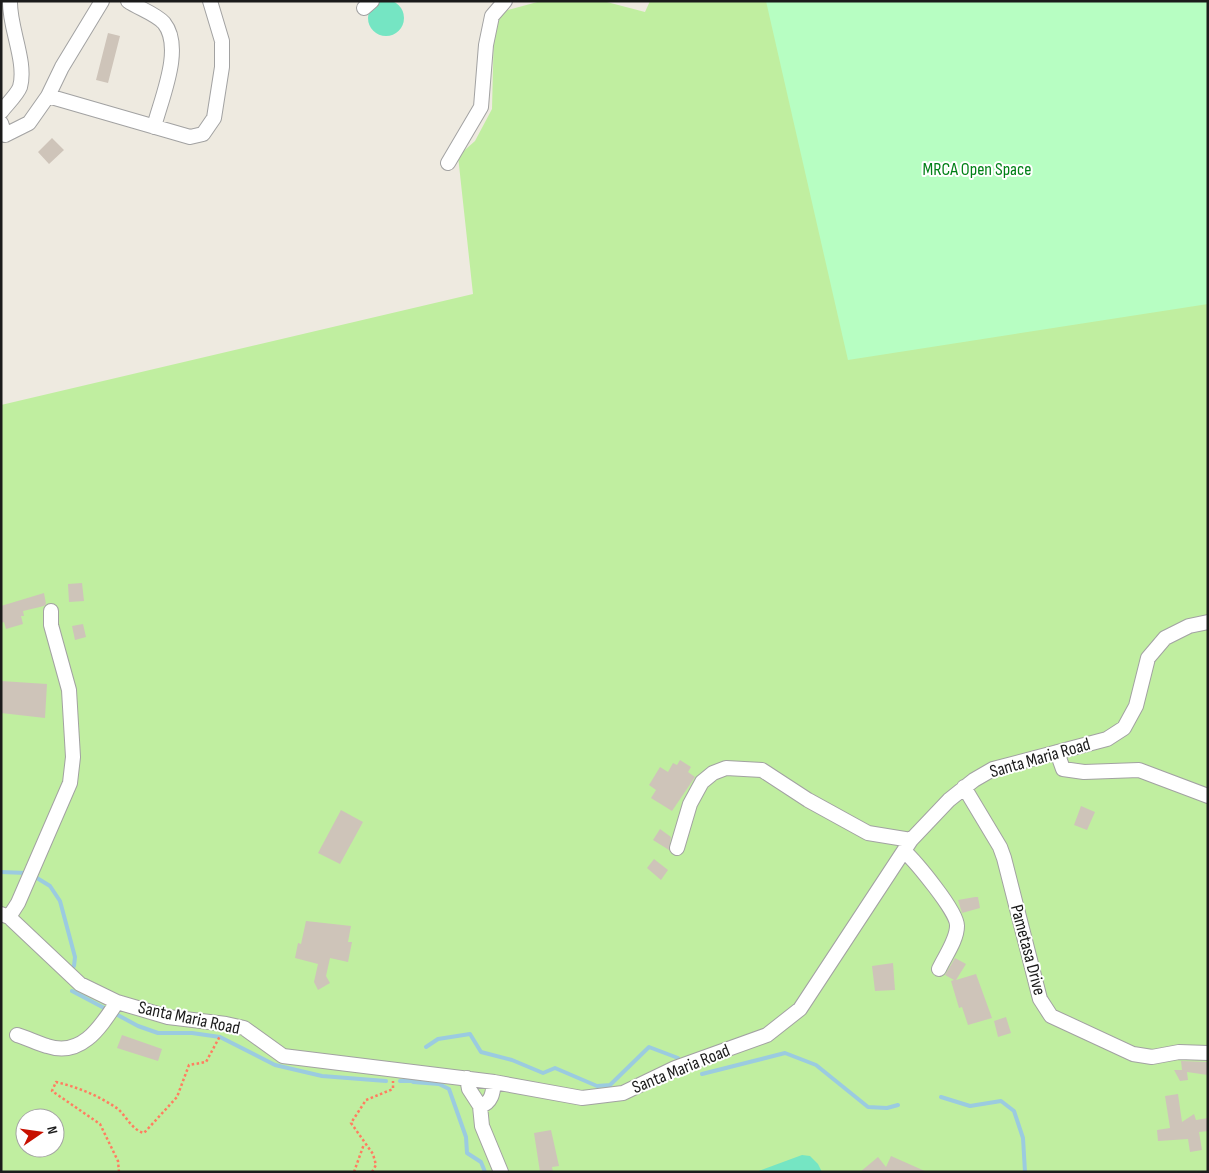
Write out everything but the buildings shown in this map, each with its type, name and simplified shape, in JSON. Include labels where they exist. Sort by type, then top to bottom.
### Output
[{"type":"street","points":[[1,112],[20,87],[20,54],[9,14],[10,1]]},
{"type":"street","points":[[3,132],[29,123],[48,96],[62,68],[102,1]]},
{"type":"street","points":[[128,1],[162,22],[169,31],[174,49],[154,127]]},
{"type":"street","points":[[48,96],[190,137],[202,134],[214,118],[222,67],[222,41],[210,1]]},
{"type":"street","points":[[448,163],[481,107],[486,45],[492,16],[505,1]]},
{"type":"street","points":[[5,916],[18,903],[70,783],[73,757],[69,690],[51,625],[51,611]]},
{"type":"street","name":"Santa Maria Road","points":[[5,916],[80,984],[114,1008],[244,1028],[283,1056],[467,1078],[582,1098],[623,1093],[675,1068],[767,1035],[800,1009],[907,845],[964,787],[993,769],[1107,739],[1124,728],[1136,706],[1148,658],[1165,638],[1188,626],[1208,622]]},
{"type":"street","points":[[1056,752],[1063,769],[1084,772],[1139,770],[1208,796]]},
{"type":"street","points":[[677,848],[690,804],[702,782],[713,773],[726,768],[762,770],[808,800],[868,833],[907,845],[957,921],[956,933],[939,969]]},
{"type":"street","name":"Pametasa Drive","points":[[964,787],[1000,847],[1040,999],[1051,1016],[1143,1057],[1179,1052],[1208,1053]]},
{"type":"street","points":[[18,1035],[48,1047],[66,1048],[94,1036],[114,1008]]},
{"type":"street","points":[[467,1078],[469,1089],[480,1106],[482,1126],[501,1172]]},
{"type":"street","points":[[480,1106],[487,1103],[493,1094],[494,1082]]},
{"type":"path","points":[[119,1172],[118,1161],[100,1124],[52,1091],[56,1082],[72,1086],[101,1100],[118,1110],[138,1132],[144,1133],[177,1096],[189,1065],[206,1062],[226,1024]]},
{"type":"path","points":[[372,1172],[376,1165],[374,1160],[351,1123],[366,1100],[393,1090],[394,1070]]},
{"type":"path","points":[[354,1172],[364,1144]]},
{"type":"green space","points":[[386,0],[393,1],[399,5],[403,11],[403,25],[399,31],[393,35],[386,36],[379,35],[373,31],[369,25],[368,18],[369,11],[373,5],[379,1]]},
{"type":"green space","points":[[541,1],[603,1],[645,12],[650,1],[1208,1],[1208,1172],[1,1172],[1,405],[473,294],[458,156],[475,141],[492,109],[494,28],[504,11]]},
{"type":"green space","name":"MRCA Open Space","points":[[766,1],[1208,1],[1208,304],[848,360]]},
{"type":"green space","points":[[802,1155],[810,1156],[818,1164],[822,1172],[756,1172]]},
{"type":"waterway","points":[[1,872],[26,873]]},
{"type":"waterway","points":[[37,878],[50,886],[60,901],[75,957],[74,966]]},
{"type":"waterway","points":[[72,991],[108,1010]]},
{"type":"waterway","points":[[114,1013],[138,1026],[158,1033],[192,1033],[220,1037],[275,1065],[322,1076],[386,1081]]},
{"type":"waterway","points":[[426,1047],[438,1039],[470,1034],[481,1052],[512,1060],[543,1073],[555,1068],[597,1086],[610,1085],[649,1047],[678,1058]]},
{"type":"waterway","points":[[702,1074],[785,1053],[816,1065],[868,1107],[887,1108],[898,1105]]},
{"type":"waterway","points":[[400,1081],[414,1081]]},
{"type":"waterway","points":[[413,1082],[439,1084],[449,1089],[466,1137],[467,1153],[481,1162],[485,1172]]},
{"type":"waterway","points":[[941,1097],[970,1106],[1001,1101],[1014,1111],[1023,1138],[1025,1172]]}]
